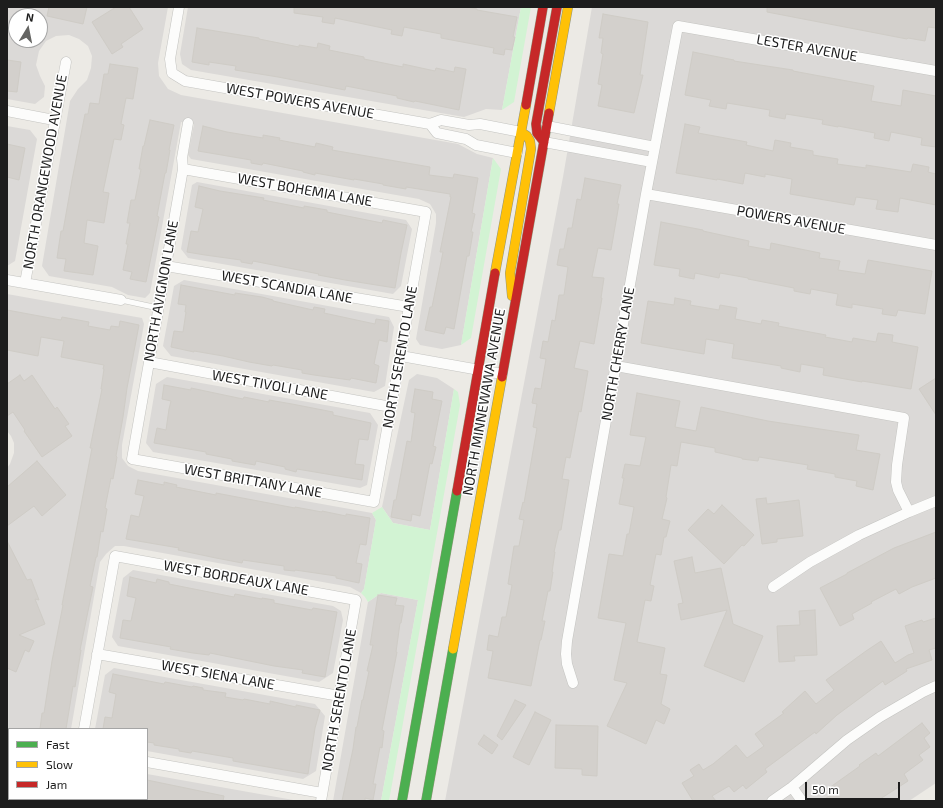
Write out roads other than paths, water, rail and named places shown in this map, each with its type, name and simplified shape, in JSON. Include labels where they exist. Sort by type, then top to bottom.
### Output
[{"type":"main road","name":"NORTH MINNEWAWA AVENUE","points":[[402,801],[543,7]]},
{"type":"main road","points":[[544,142],[537,133],[536,124],[557,7]]},
{"type":"main road","name":"NORTH MINNEWAWA AVENUE","points":[[426,801],[568,7]]},
{"type":"main road","points":[[514,315],[510,273],[531,149],[530,141],[527,136],[521,132]]},
{"type":"street","name":"WEST POWERS AVENUE","points":[[180,7],[170,59],[172,73],[185,81],[430,124],[441,120],[469,125],[480,124],[521,132]]},
{"type":"street","name":"LESTER AVENUE","points":[[678,26],[936,71]]},
{"type":"street","name":"NORTH CHERRY LANE","points":[[573,683],[567,664],[567,641],[646,194],[678,26]]},
{"type":"street","name":"NORTH ORANGEWOOD AVENUE","points":[[25,283],[54,120],[66,62]]},
{"type":"street","points":[[7,111],[54,120]]},
{"type":"street","name":"NORTH AVIGNON LANE","points":[[132,459],[183,169],[182,158],[188,123]]},
{"type":"street","name":"WEST POWERS AVENUE","points":[[430,124],[437,133],[466,139],[476,145],[517,153]]},
{"type":"street","points":[[466,139],[469,125]]},
{"type":"street","points":[[547,126],[655,146]]},
{"type":"street","points":[[544,142],[652,162]]},
{"type":"street","name":"WEST BOHEMIA LANE","points":[[183,169],[426,212]]},
{"type":"street","name":"POWERS AVENUE","points":[[646,194],[936,245]]},
{"type":"street","name":"NORTH SERENTO LANE","points":[[374,502],[426,212]]},
{"type":"street","name":"WEST SCANDIA LANE","points":[[166,266],[409,307]]},
{"type":"street","points":[[7,280],[121,300]]},
{"type":"street","points":[[400,356],[502,374]]},
{"type":"street","name":"WEST TIVOLI LANE","points":[[149,362],[391,407]]},
{"type":"street","points":[[616,366],[904,418],[896,482],[898,490],[909,512]]},
{"type":"street","name":"WEST BRITTANY LANE","points":[[132,459],[374,502]]},
{"type":"street","points":[[773,587],[810,562],[859,535],[936,501]]},
{"type":"street","name":"WEST BORDEAUX LANE","points":[[97,654],[115,556],[356,600]]},
{"type":"street","name":"NORTH SERENTO LANE","points":[[321,797],[356,600]]},
{"type":"street","points":[[84,728],[97,654]]},
{"type":"street","name":"WEST SIENA LANE","points":[[97,654],[340,696]]},
{"type":"street","points":[[772,801],[792,787],[847,740],[875,721],[923,692],[936,686]]},
{"type":"street","points":[[148,762],[321,797]]},
{"type":"street","points":[[792,787],[802,801]]},
{"type":"lane","points":[[121,300],[158,308]]}]
